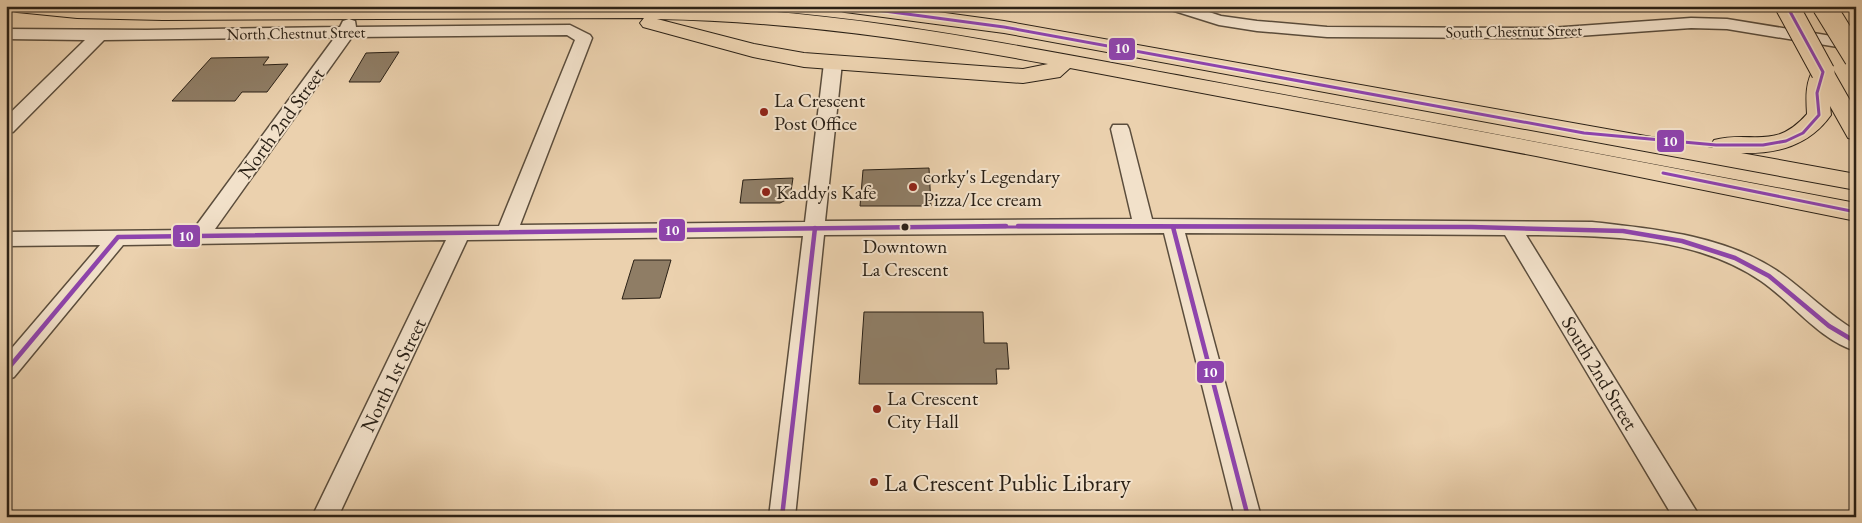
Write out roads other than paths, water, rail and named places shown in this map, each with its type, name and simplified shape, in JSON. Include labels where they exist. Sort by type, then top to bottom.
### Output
[{"type":"main road","points":[[17,6],[77,12],[163,14],[356,9],[701,13],[777,17],[841,24],[934,28],[1004,14],[1584,133],[1856,182]]},
{"type":"main road","points":[[845,6],[1064,62],[1536,148],[1856,212]]},
{"type":"main road","points":[[1787,6],[1856,133]]},
{"type":"main road","points":[[1824,6],[1856,58]]},
{"type":"main road","points":[[509,11],[645,22],[775,55],[834,62],[1023,76],[1052,72],[1064,62]]},
{"type":"main road","points":[[1584,133],[1742,146],[1786,141],[1803,133],[1819,115],[1817,93],[1823,72]]},
{"type":"street","name":"South Chestnut Street","points":[[1174,6],[1219,20],[1257,26],[1327,32],[1550,33],[1653,24],[1727,24],[1856,45]]},
{"type":"street","name":"North 2nd Street","points":[[199,236],[346,33],[356,9]]},
{"type":"street","name":"North Chestnut Street","points":[[6,34],[346,33],[466,29],[570,30],[584,38],[507,232]]},
{"type":"street","points":[[6,128],[102,34]]},
{"type":"street","points":[[782,517],[834,62]]},
{"type":"street","points":[[1120,129],[1144,227]]},
{"type":"street","points":[[6,239],[815,228],[1342,226],[1592,230],[1638,233],[1709,249],[1735,258],[1769,276],[1829,326],[1856,342]]},
{"type":"street","points":[[1173,227],[1248,517]]},
{"type":"street","name":"South 2nd Street","points":[[1512,229],[1687,517]]},
{"type":"street","name":"North 1st Street","points":[[325,517],[460,233]]},
{"type":"street","points":[[6,371],[118,237]]},
{"type":"place","name":"La Crescent Post Office","points":[[764,112]]},
{"type":"place","name":"corky's Legendary Pizza/Ice cream","points":[[913,187]]},
{"type":"place","name":"Kaddy's Kafe","points":[[766,192]]},
{"type":"place","name":"Downtown La Crescent","points":[[905,227]]},
{"type":"place","name":"La Crescent City Hall","points":[[877,409]]},
{"type":"place","name":"La Crescent Public Library","points":[[874,482]]}]
